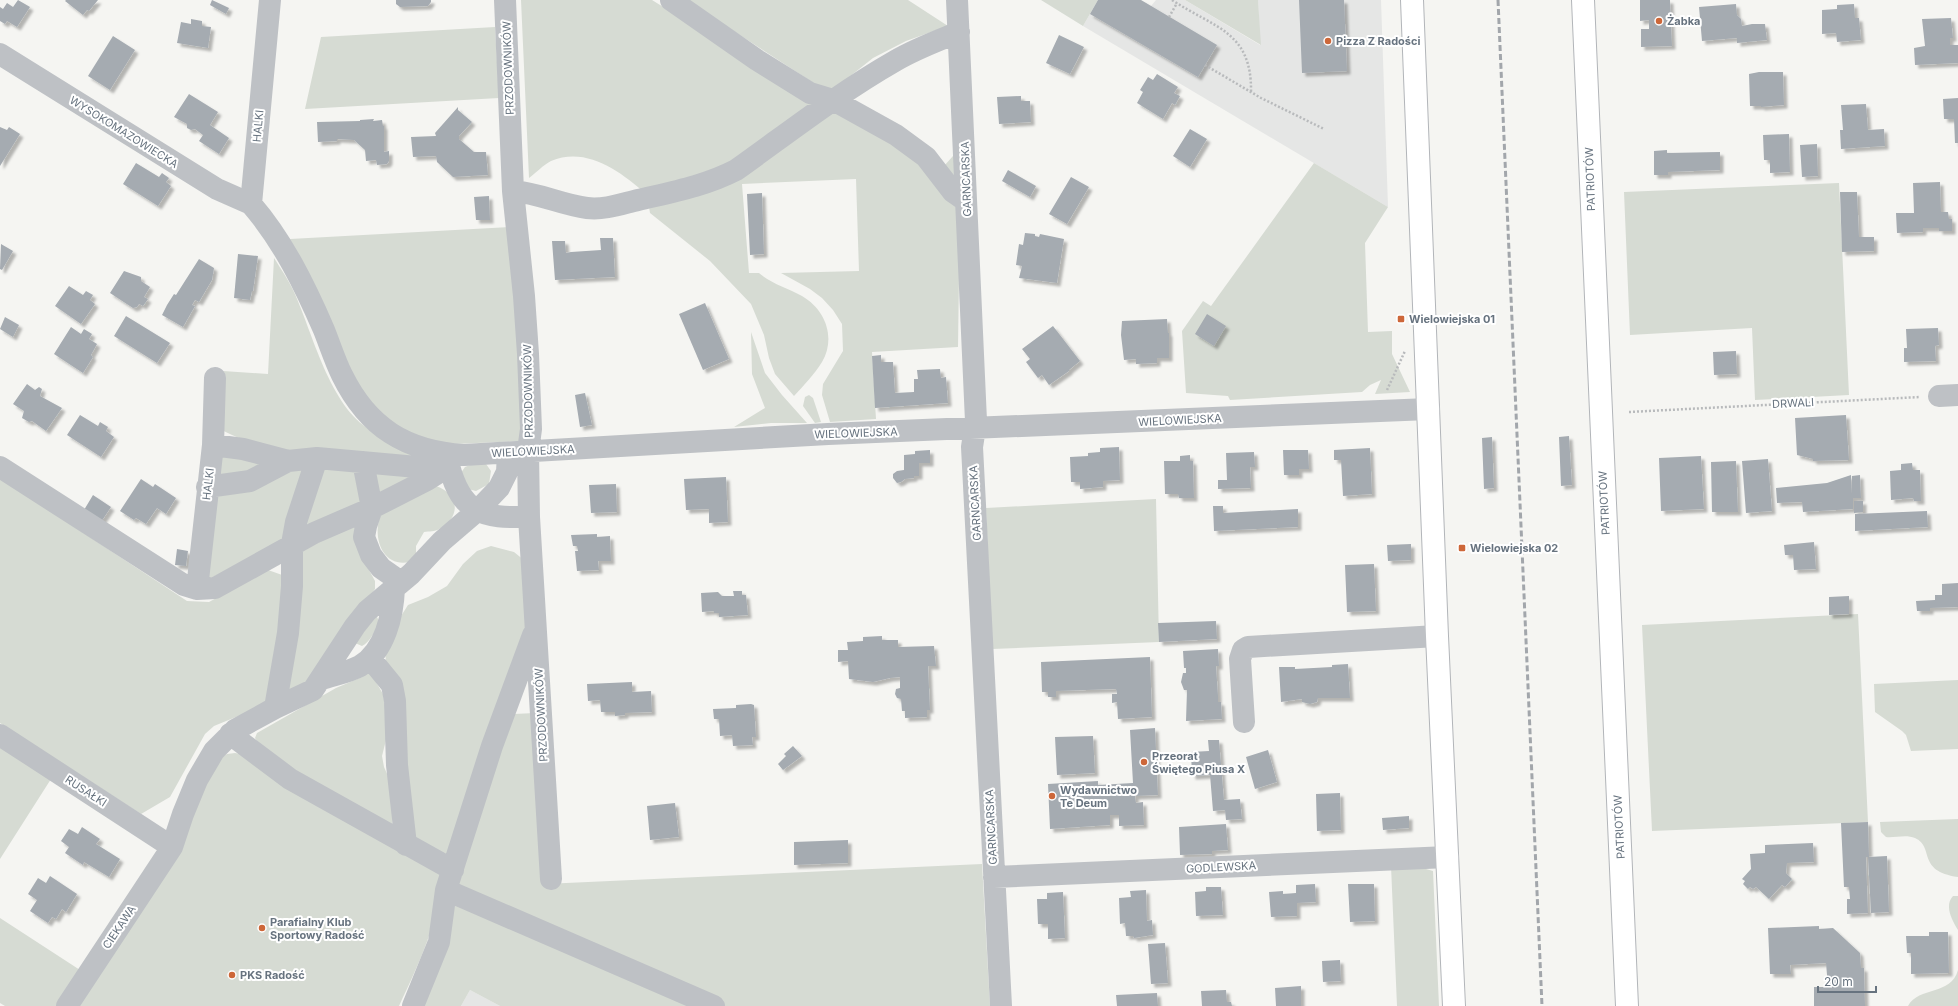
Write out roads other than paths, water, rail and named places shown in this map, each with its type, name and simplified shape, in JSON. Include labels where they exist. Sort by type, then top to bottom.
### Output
[{"type":"main road","points":[[1412,0],[1437,636],[1454,1006]]},
{"type":"main road","name":"PATRIOTÓW","points":[[1583,0],[1626,1006]]},
{"type":"street","name":"HALKI","points":[[251,204],[270,0]]},
{"type":"street","name":"PRZODOWNIKÓW","points":[[505,0],[513,191],[528,347],[531,429],[518,452],[529,517],[551,879]]},
{"type":"street","points":[[671,0],[757,60],[810,93],[833,100],[896,136],[926,157],[953,192],[966,201]]},
{"type":"street","name":"GARNCARSKA","points":[[957,0],[975,429],[972,446],[1000,1006]]},
{"type":"street","points":[[513,191],[529,192],[574,206],[600,209],[678,192],[720,179],[736,170],[833,100],[896,60],[923,46],[959,32]]},
{"type":"street","name":"WYSOKOMAZOWIECKA","points":[[0,54],[217,189],[251,204]]},
{"type":"street","points":[[926,157],[947,154],[964,143]]},
{"type":"street","points":[[251,204],[265,221],[305,289],[341,374],[362,409],[393,435],[456,460]]},
{"type":"street","name":"HALKI","points":[[197,589],[207,487],[213,445],[215,378]]},
{"type":"street","name":"WIELOWIEJSKA","points":[[213,445],[244,449],[288,461],[317,458],[428,468],[456,460],[518,452],[823,434],[975,429],[1377,410],[1429,409]]},
{"type":"street","points":[[322,679],[355,626],[367,611],[398,585],[442,541],[478,511],[499,488],[518,452]]},
{"type":"street","points":[[275,708],[288,633],[292,586],[292,544],[296,522],[317,458]]},
{"type":"street","points":[[0,467],[184,585],[197,589],[216,588],[292,544],[372,508],[427,480],[456,460]]},
{"type":"street","points":[[456,460],[454,484],[461,497],[478,511],[492,517],[529,517]]},
{"type":"street","name":"WIELOWIEJSKA","points":[[207,487],[250,481],[288,461]]},
{"type":"street","points":[[363,462],[372,508],[364,537],[371,555],[381,568],[398,585]]},
{"type":"street","points":[[322,679],[360,666],[370,658],[379,647],[393,607],[398,585]]},
{"type":"street","points":[[413,1006],[439,942],[449,880],[492,746],[536,628]]},
{"type":"street","points":[[1244,722],[1240,659],[1243,650],[1248,646],[1437,636]]},
{"type":"street","points":[[370,658],[392,685],[395,701],[397,765],[406,844]]},
{"type":"street","name":"CIEKAWA","points":[[67,1006],[172,847],[183,814],[197,780],[210,757],[230,734],[275,708],[313,690],[322,679]]},
{"type":"street","points":[[230,734],[290,779],[406,844],[449,880],[714,1006]]},
{"type":"street","name":"RUSAŁKI","points":[[0,735],[172,847]]},
{"type":"street","name":"GODLEWSKA","points":[[994,877],[1448,857]]},
{"type":"railway","points":[[1498,0],[1542,1006]]},
{"type":"place","name":"Żabka","points":[[1659,21]]},
{"type":"place","name":"Pizza Z Radości","points":[[1328,41]]},
{"type":"place","name":"Wielowiejska 01","points":[[1401,319]]},
{"type":"place","name":"Wielowiejska 02","points":[[1462,548]]},
{"type":"place","name":"Przeorat Świętego Piusa X","points":[[1144,762]]},
{"type":"place","name":"Wydawnictwo Te Deum","points":[[1052,796]]},
{"type":"place","name":"Parafialny Klub Sportowy Radość","points":[[262,928]]},
{"type":"place","name":"PKS Radość","points":[[232,975]]}]
